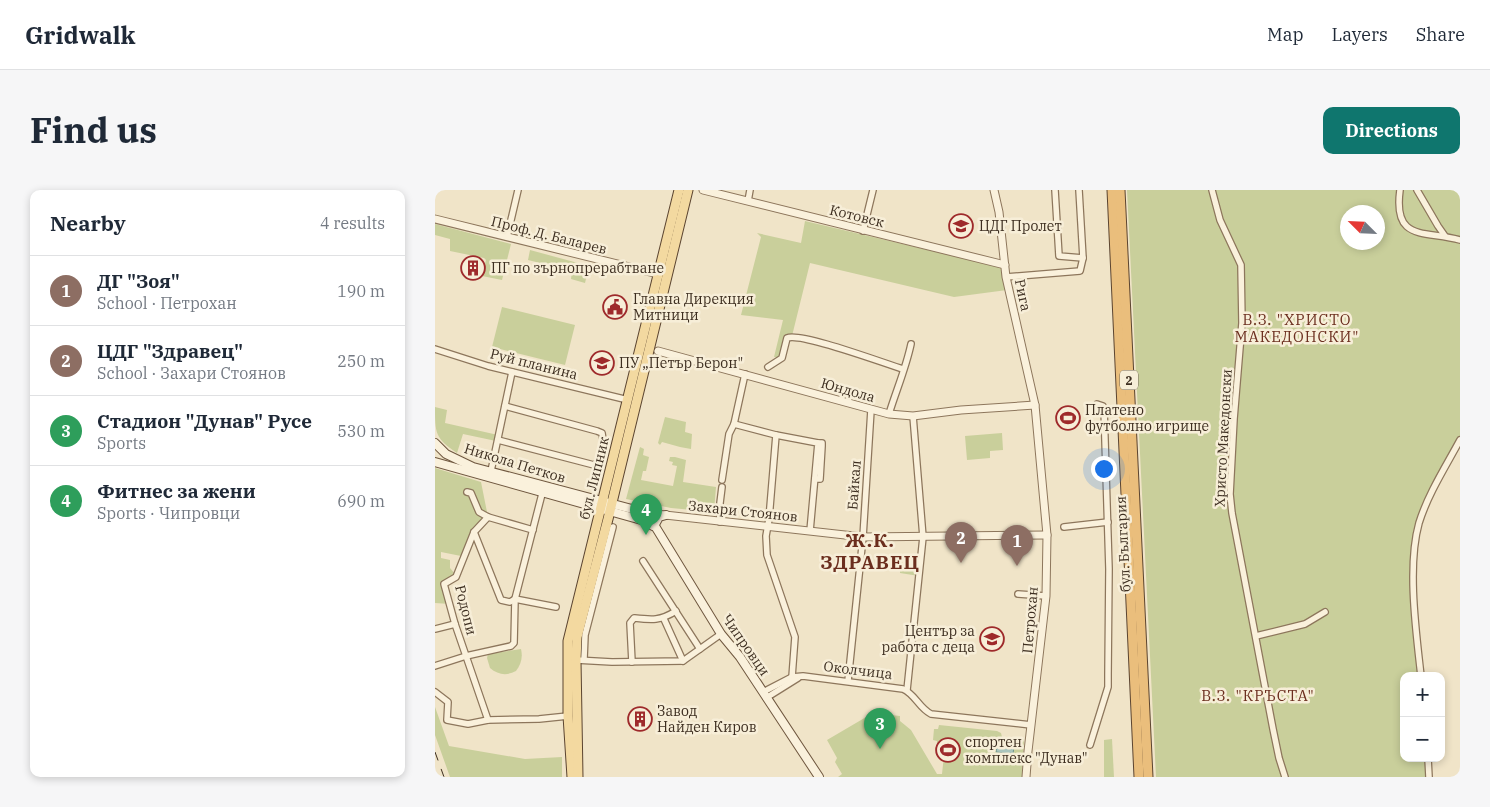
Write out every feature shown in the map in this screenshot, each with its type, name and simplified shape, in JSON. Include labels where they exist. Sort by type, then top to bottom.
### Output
[{"type":"highway","name":"бул. България","points":[[1112,190],[1139,777]]},
{"type":"highway","name":"бул. България","points":[[1120,190],[1147,777]]},
{"type":"main road","name":"бул. Липник","points":[[571,777],[568,716],[568,641],[679,190]]},
{"type":"main road","name":"бул. Липник","points":[[578,777],[580,659],[577,637],[688,190]]},
{"type":"main road","name":"Никола Петков","points":[[435,443],[453,458],[543,489]]},
{"type":"main road","name":"Никола Петков","points":[[435,462],[601,505],[654,526]]},
{"type":"main road","name":"Никола Петков","points":[[610,508],[647,514]]},
{"type":"main road","points":[[647,514],[654,526]]},
{"type":"main road","points":[[654,526],[659,517],[666,515]]},
{"type":"main road","name":"Чипровци","points":[[654,526],[721,634],[740,657],[819,777]]},
{"type":"street","points":[[507,237],[517,190]]},
{"type":"street","name":"Котовск","points":[[703,190],[1005,265]]},
{"type":"street","points":[[748,201],[750,190]]},
{"type":"street","points":[[863,231],[873,190]]},
{"type":"street","name":"Рига","points":[[995,190],[1007,277],[1035,405]]},
{"type":"street","points":[[1055,190],[1059,256],[1083,258]]},
{"type":"street","points":[[1007,277],[1080,271],[1083,258],[1079,190]]},
{"type":"street","name":"Христо Македонски","points":[[1212,190],[1220,220],[1241,265],[1242,322],[1234,418],[1232,513],[1279,758],[1285,777]]},
{"type":"street","points":[[1401,190],[1399,216],[1413,231],[1460,240]]},
{"type":"street","points":[[1417,190],[1437,226],[1445,236]]},
{"type":"street","name":"Проф. Д. Баларев","points":[[435,219],[657,274]]},
{"type":"street","points":[[768,367],[782,358],[787,338],[792,336],[813,340],[903,369]]},
{"type":"street","points":[[648,355],[658,351],[651,343]]},
{"type":"street","points":[[889,414],[907,362],[911,344]]},
{"type":"street","name":"Руй планина","points":[[435,349],[512,372],[628,400]]},
{"type":"street","name":"Юндола","points":[[658,351],[889,414],[913,416],[961,410],[1035,405]]},
{"type":"street","points":[[491,471],[512,372]]},
{"type":"street","points":[[720,522],[722,483],[729,434],[734,424],[745,374]]},
{"type":"street","points":[[1090,745],[1107,687],[1109,569],[1104,408],[1097,404]]},
{"type":"street","name":"Петрохан","points":[[1026,777],[1046,596],[1047,535],[1035,405]]},
{"type":"street","points":[[497,440],[594,465],[597,463],[604,446],[602,433],[505,406]]},
{"type":"street","name":"Байкал","points":[[848,681],[863,537],[871,410]]},
{"type":"street","points":[[907,690],[923,537],[913,416]]},
{"type":"street","points":[[734,424],[818,443],[811,531]]},
{"type":"street","points":[[776,435],[766,536],[767,555],[795,637],[792,677]]},
{"type":"street","points":[[1421,672],[1413,586],[1415,546],[1421,518],[1460,440]]},
{"type":"street","points":[[435,666],[466,656],[513,645],[515,641],[515,599],[543,489]]},
{"type":"street","points":[[467,492],[471,493],[479,512],[487,517],[533,530]]},
{"type":"street","name":"Захари Стоянов","points":[[647,514],[863,537],[1047,535]]},
{"type":"street","name":"Родопи","points":[[487,517],[474,532],[456,577],[444,584],[455,624],[488,720]]},
{"type":"street","points":[[1064,526],[1108,522]]},
{"type":"street","points":[[613,527],[580,659],[632,662],[683,661],[721,634]]},
{"type":"street","points":[[474,532],[499,596],[505,602],[515,599],[556,608]]},
{"type":"street","points":[[643,561],[700,648]]},
{"type":"street","points":[[1018,594],[1046,596]]},
{"type":"street","points":[[632,662],[630,624],[634,618],[664,619],[676,611]]},
{"type":"street","points":[[1256,636],[1305,624],[1325,612]]},
{"type":"street","points":[[664,619],[683,661]]},
{"type":"street","points":[[435,629],[455,624]]},
{"type":"street","points":[[765,695],[792,677],[803,676]]},
{"type":"street","name":"Околчица","points":[[765,695],[803,676],[848,681],[907,690],[924,710],[931,714],[1031,725]]},
{"type":"street","points":[[435,692],[448,702],[447,720],[468,724],[488,720],[539,720],[568,716]]},
{"type":"street","points":[[1428,762],[1429,777]]},
{"type":"green space","points":[[1127,190],[1460,190],[1460,442],[1419,523],[1413,586],[1421,672],[1400,672],[1400,762],[1428,762],[1430,777],[1156,777]]},
{"type":"green space","points":[[805,221],[1000,267],[1007,290],[954,297],[810,263],[792,336],[787,338],[782,358],[774,357],[783,320],[741,315],[761,237],[757,233],[801,243]]},
{"type":"green space","points":[[435,224],[511,244],[502,280],[482,276],[486,260],[484,258],[450,251],[450,239],[435,235]]},
{"type":"green space","points":[[530,250],[589,266],[585,283],[571,279],[572,271],[528,260]]},
{"type":"green space","points":[[502,307],[575,325],[565,365],[492,347]]},
{"type":"green space","points":[[435,407],[447,410],[445,423],[498,435],[496,441],[463,434],[457,453],[440,439],[435,423]]},
{"type":"green space","points":[[665,417],[686,422],[685,432],[692,434],[691,449],[662,442],[660,445],[658,443]]},
{"type":"green space","points":[[1002,433],[1003,450],[990,451],[990,458],[967,460],[965,436]]},
{"type":"green space","points":[[640,447],[644,449],[643,455],[649,457],[646,471],[643,471],[641,480],[673,486],[677,466],[672,465],[673,462],[669,461],[670,457],[686,460],[683,482],[716,487],[714,512],[671,508],[626,499]]},
{"type":"green space","points":[[435,468],[481,482],[488,517],[474,532],[461,556],[441,552],[441,558],[450,560],[450,568],[455,574],[444,584],[450,604],[435,603]]},
{"type":"green space","points":[[916,564],[920,564],[919,576],[900,573],[900,569],[912,569]]},
{"type":"green space","points":[[521,649],[521,661],[516,671],[503,674],[490,668],[487,658],[488,654]]},
{"type":"green space","points":[[435,707],[449,746],[525,759],[562,757],[562,777],[450,777],[435,735]]},
{"type":"green space","points":[[873,713],[900,716],[900,721],[911,730],[937,774],[942,774],[945,746],[937,745],[937,741],[933,740],[934,729],[938,729],[939,725],[997,731],[1001,733],[1002,737],[1024,739],[1022,777],[838,777],[842,774],[835,762],[837,758],[827,740]]},
{"type":"green space","points":[[1112,739],[1114,777],[1104,777],[1104,740]]},
{"type":"water","points":[[997,744],[1014,746],[1013,754],[996,752]]},
{"type":"railway","points":[[435,752],[444,777]]},
{"type":"place","name":"ЦДГ Пролет","points":[[961,226]]},
{"type":"place","name":"ПГ по зърнопрерабтване","points":[[473,268]]},
{"type":"place","name":"Главна Дирекция Митници","points":[[615,307]]},
{"type":"place","name":"ПУ „Петър Берон\"","points":[[602,363]]},
{"type":"place","name":"Платено футболно игрище","points":[[1068,418]]},
{"type":"place","name":"Фитнес за жени","points":[[646,535]]},
{"type":"place","name":"ЦДГ \"Здравец\"","points":[[961,563]]},
{"type":"place","name":"ДГ \"Зоя\"","points":[[1017,566]]},
{"type":"place","name":"Център за работа с деца","points":[[992,639]]},
{"type":"place","name":"Завод Найден Киров","points":[[640,719]]},
{"type":"place","name":"Стадион \"Дунав\" Русе","points":[[880,749]]},
{"type":"place","name":"спортен комплекс \"Дунав\"","points":[[948,750]]},
{"type":"district","name":"В.З. \"ХРИСТО МАКЕДОНСКИ\"","points":[[1297,328]]},
{"type":"district","name":"Ж.К. ЗДРАВЕЦ","points":[[870,551]]},
{"type":"district","name":"В.З. \"КРЪСТА\"","points":[[1258,695]]}]
